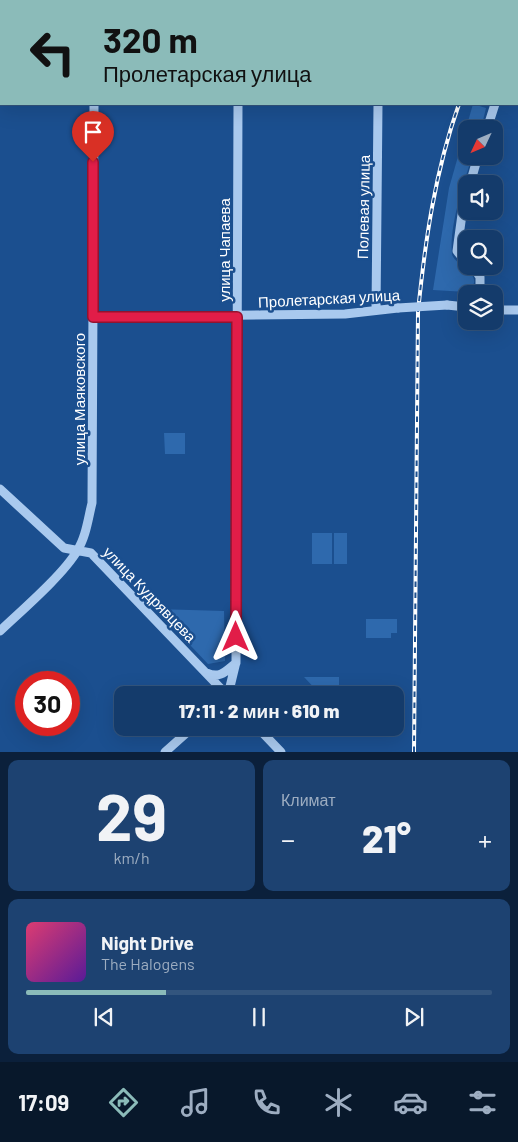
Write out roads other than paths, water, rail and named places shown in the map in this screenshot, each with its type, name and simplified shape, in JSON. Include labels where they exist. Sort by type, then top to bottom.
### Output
[{"type":"street","name":"улица Маяковского","points":[[0,631],[65,567],[78,551],[87,526],[92,503],[94,105]]},
{"type":"street","name":"улица Чапаева","points":[[230,686],[236,662],[238,105]]},
{"type":"street","name":"Полевая улица","points":[[376,310],[378,105]]},
{"type":"street","points":[[490,120],[495,105]]},
{"type":"street","name":"Пролетарская улица","points":[[93,317],[237,317],[345,314],[398,308],[446,305],[458,306]]},
{"type":"street","points":[[503,310],[518,310]]},
{"type":"street","name":"улица Кудрявцева","points":[[0,489],[64,548],[91,553],[219,686]]},
{"type":"street","points":[[206,672],[218,676],[224,674],[236,662]]},
{"type":"street","points":[[215,682],[223,684],[232,677]]},
{"type":"street","points":[[165,752],[183,736]]},
{"type":"street","points":[[266,736],[281,752]]},
{"type":"railway","points":[[414,752],[418,312],[424,259],[437,181],[459,105]]}]
